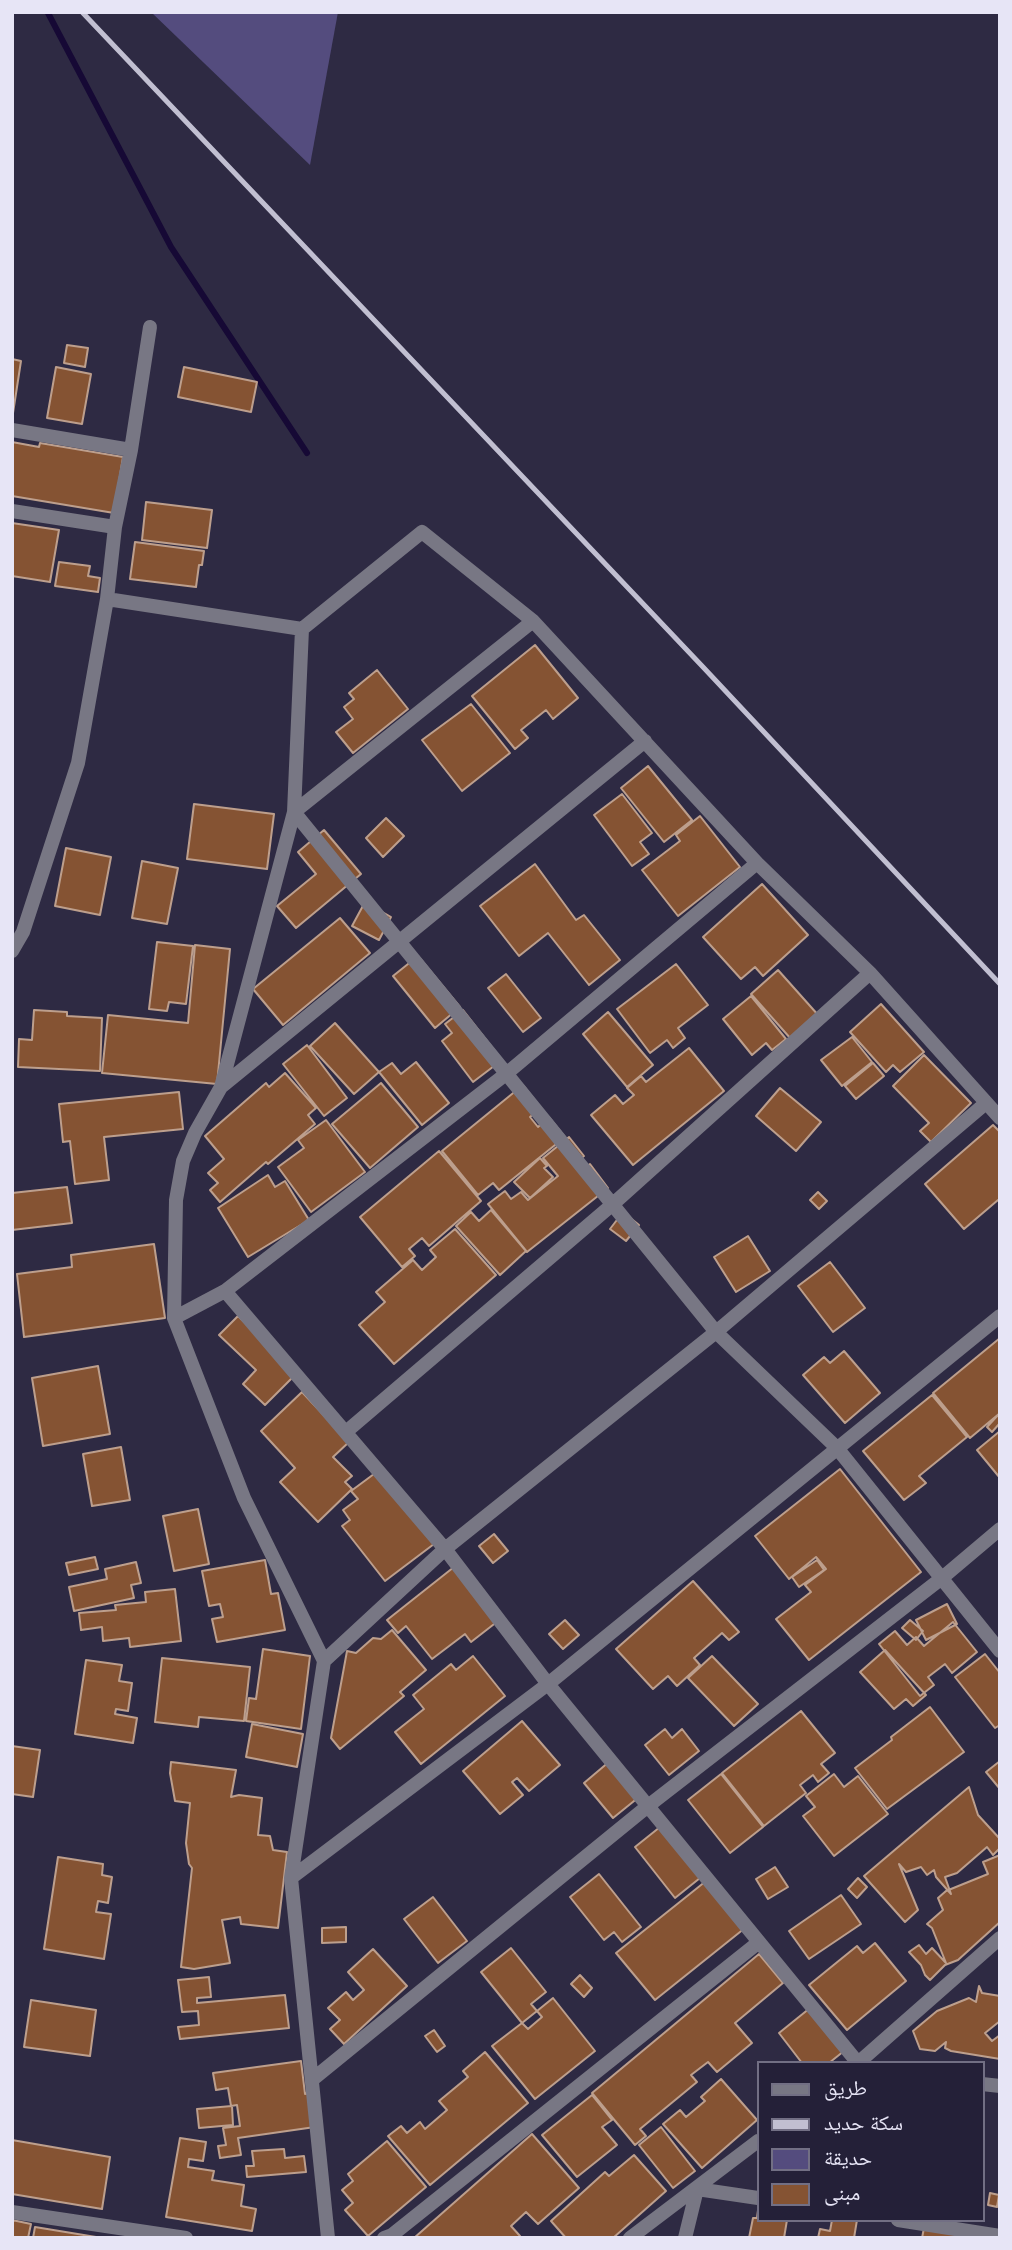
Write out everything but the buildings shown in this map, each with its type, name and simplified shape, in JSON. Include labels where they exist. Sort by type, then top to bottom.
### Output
[{"type":"street","points":[[12,951],[23,932],[78,763],[150,327]]},
{"type":"street","points":[[12,430],[131,450]]},
{"type":"street","points":[[12,511],[115,527]]},
{"type":"street","points":[[107,598],[302,629],[422,532],[533,621],[757,863],[870,973],[1000,1118]]},
{"type":"street","points":[[294,812],[533,621]]},
{"type":"street","points":[[302,629],[294,812],[221,1087],[195,1133],[183,1161],[176,1200],[174,1318],[244,1498],[324,1661],[291,1878],[328,2238]]},
{"type":"street","points":[[221,1087],[645,741]]},
{"type":"street","points":[[294,812],[716,1332],[837,1448],[1000,1651]]},
{"type":"street","points":[[174,1318],[225,1291],[506,1073],[757,863]]},
{"type":"street","points":[[347,1431],[613,1204],[870,973]]},
{"type":"street","points":[[324,1661],[445,1549],[716,1332],[986,1102]]},
{"type":"street","points":[[225,1291],[445,1549],[548,1685],[856,2061]]},
{"type":"street","points":[[291,1878],[548,1685],[1000,1316]]},
{"type":"street","points":[[313,2078],[648,1806],[942,1578],[1000,1528]]},
{"type":"street","points":[[860,2061],[1000,1938]]},
{"type":"street","points":[[384,2238],[392,2235],[759,1942]]},
{"type":"street","points":[[630,2238],[757,2142]]},
{"type":"street","points":[[697,2189],[757,2199]]},
{"type":"street","points":[[685,2238],[697,2189]]},
{"type":"street","points":[[12,2212],[186,2238]]},
{"type":"street","points":[[911,2222],[1000,2236]]},
{"type":"green space","points":[[151,12],[338,12],[310,165]]},
{"type":"waterway","points":[[48,13],[171,247],[307,453]]},
{"type":"railway","points":[[82,12],[1000,984]]}]
